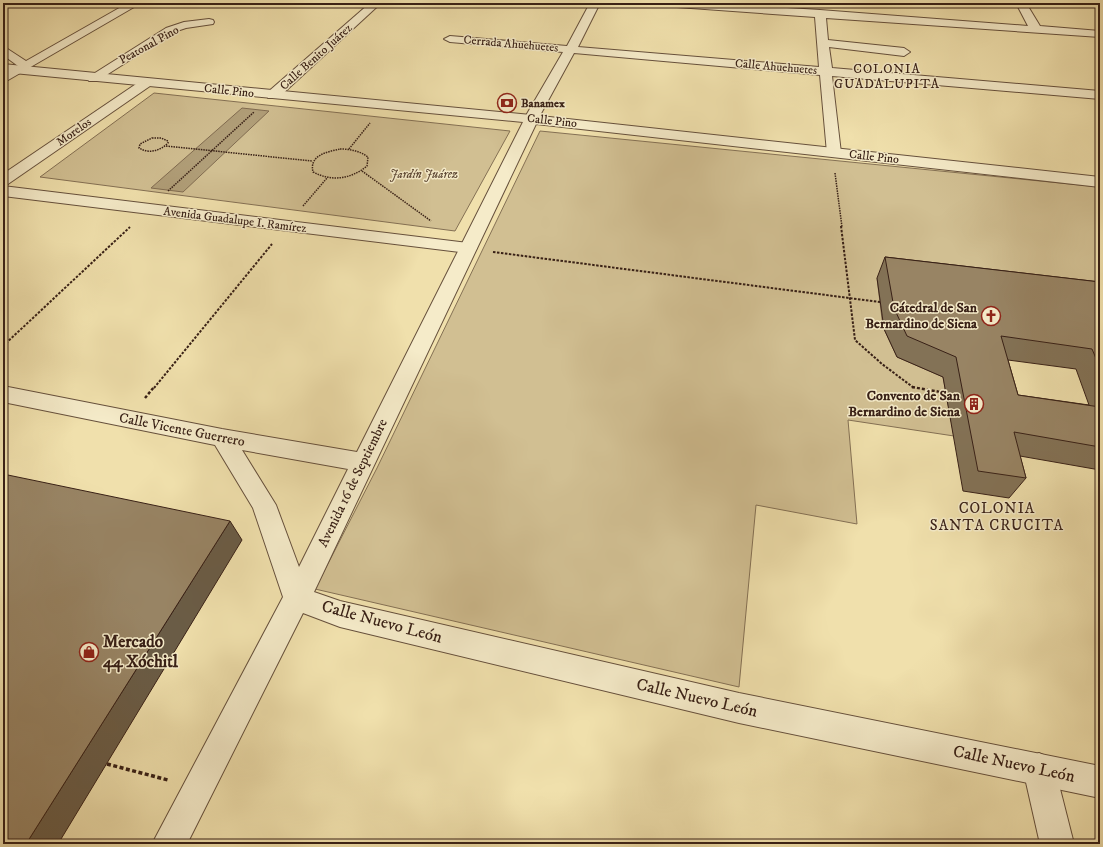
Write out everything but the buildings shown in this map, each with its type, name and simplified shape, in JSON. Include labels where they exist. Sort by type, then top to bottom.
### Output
[{"type":"street","points":[[3,79],[136,3]]},
{"type":"street","name":"Calle Benito Juárez","points":[[273,95],[376,3]]},
{"type":"street","name":"Avenida 16 de Septiembre","points":[[169,844],[297,598],[362,462],[531,119],[571,50],[595,3]]},
{"type":"street","points":[[663,3],[1100,34]]},
{"type":"street","points":[[1021,3],[1036,29]]},
{"type":"street","points":[[820,13],[834,153]]},
{"type":"street","name":"Peatonal Pino","points":[[93,78],[170,30],[184,25],[208,22]]},
{"type":"street","name":"Cerrada Ahuehuetes","points":[[450,39],[571,50]]},
{"type":"street","points":[[823,43],[904,52]]},
{"type":"street","points":[[3,50],[22,68]]},
{"type":"street","name":"Calle Ahuehuetes","points":[[571,50],[827,71],[1100,96]]},
{"type":"street","name":"Calle Pino","points":[[3,68],[22,68],[93,78],[531,119],[1100,182]]},
{"type":"street","name":"Morelos","points":[[3,181],[146,83]]},
{"type":"street","name":"Avenida Guadalupe I. Ramírez","points":[[3,191],[468,248]]},
{"type":"street","name":"Calle Vicente Guerrero","points":[[3,394],[222,438],[362,462]]},
{"type":"street","points":[[222,438],[264,505],[297,598]]},
{"type":"street","name":"Calle Nuevo León","points":[[297,598],[340,614],[739,708],[1100,782]]},
{"type":"street","points":[[1039,769],[1057,844]]},
{"type":"path","points":[[349,149],[384,105]]},
{"type":"path","points":[[166,146],[167,140],[156,138],[143,141],[138,146],[140,150],[149,151],[159,150],[166,146],[312,162]]},
{"type":"path","points":[[349,149],[364,153],[368,157],[367,166],[362,170],[346,177],[327,178],[313,172],[311,167],[312,162],[322,154],[330,151],[349,149]]},
{"type":"path","points":[[834,153],[855,340],[882,364],[914,388],[946,393]]},
{"type":"path","points":[[362,170],[468,248],[880,302]]},
{"type":"path","points":[[128,419],[327,178]]},
{"type":"path","points":[[107,764],[198,787]]},
{"type":"green space","name":"Jardín Juárez","points":[[154,93],[510,131],[455,231],[40,177]]},
{"type":"green space","points":[[540,131],[1100,187],[1100,305],[877,278],[883,327],[897,357],[943,377],[954,436],[848,420],[857,524],[756,505],[739,687],[315,589],[377,468]]},
{"type":"shaded area","points":[[242,108],[269,111],[183,192],[151,188]]},
{"type":"place","name":"Banamex","points":[[507,103]]},
{"type":"place","name":"Cátedral de San Bernardino de Siena","points":[[991,316]]},
{"type":"place","name":"Convento de San Bernardino de Siena","points":[[974,404]]},
{"type":"place","name":"Mercado 44 Xóchitl","points":[[89,652]]},
{"type":"district","name":"COLONIA GUADALUPITA","points":[[887,76]]},
{"type":"district","name":"COLONIA SANTA CRUCITA","points":[[997,516]]}]
